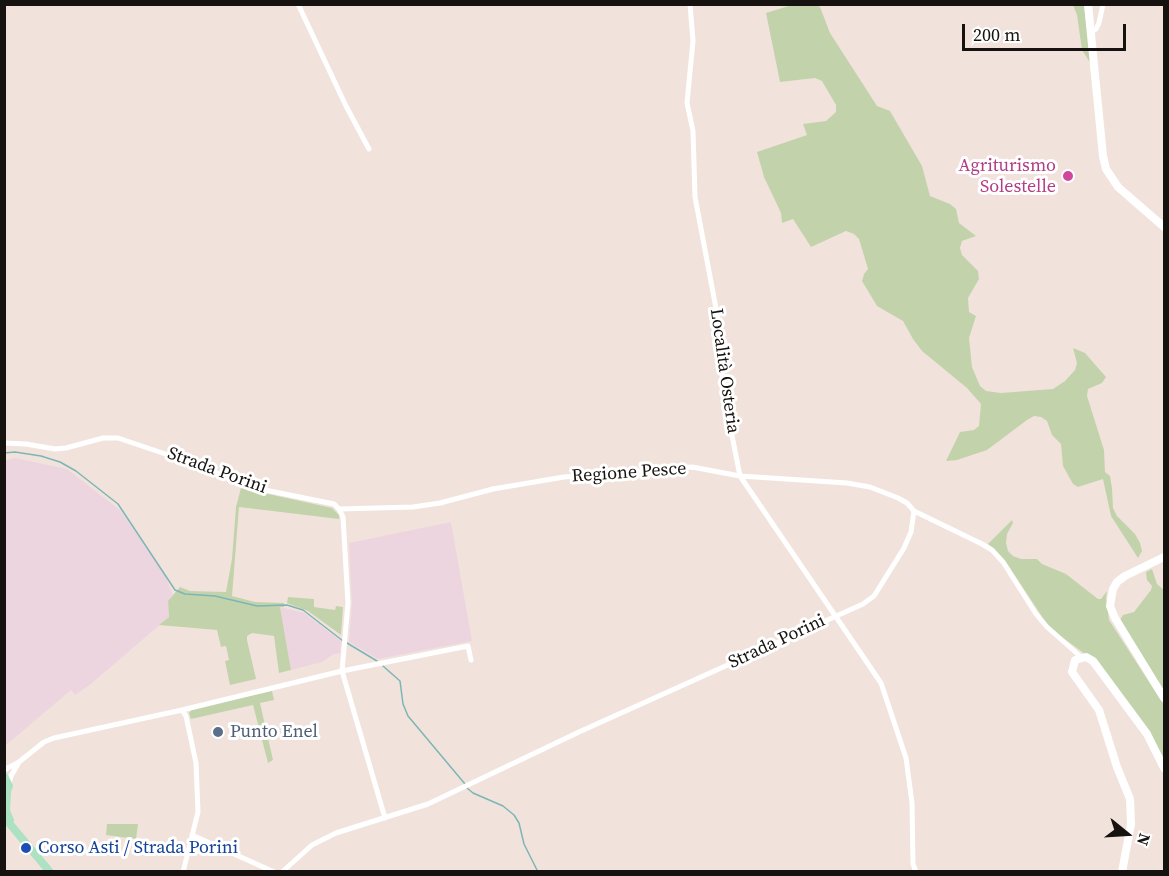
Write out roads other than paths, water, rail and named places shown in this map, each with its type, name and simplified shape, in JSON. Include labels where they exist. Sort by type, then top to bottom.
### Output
[{"type":"main road","points":[[6,787],[6,811],[15,828]]},
{"type":"main road","points":[[4,817],[50,872]]},
{"type":"street","points":[[298,4],[369,149]]},
{"type":"street","name":"Località Osteria","points":[[690,4],[693,41],[687,103],[693,131],[696,197],[718,319],[724,395],[740,476],[881,683],[906,758],[912,803],[916,872]]},
{"type":"street","points":[[1088,4],[1106,169],[1118,187],[1164,227]]},
{"type":"street","points":[[1090,33],[1096,29],[1099,22],[1102,4]]},
{"type":"street","name":"Strada Porini","points":[[4,443],[55,449],[103,438],[118,438],[207,468],[255,488],[334,504],[339,509]]},
{"type":"street","name":"Regione Pesce","points":[[339,509],[413,507],[440,503],[493,489],[594,474],[692,467],[740,476],[847,483],[870,487],[898,498],[914,511]]},
{"type":"street","points":[[339,509],[343,516],[348,603],[342,670],[385,818]]},
{"type":"street","points":[[914,511],[992,550],[1003,562],[1036,614],[1047,627],[1081,657],[1093,661],[1147,734],[1164,768]]},
{"type":"street","name":"Strada Porini","points":[[282,872],[320,840],[428,804],[863,604],[874,596],[912,532],[914,511]]},
{"type":"street","points":[[1164,557],[1117,582],[1113,589],[1110,606],[1164,698]]},
{"type":"street","points":[[4,770],[19,762],[44,742],[54,738],[182,710],[342,670],[468,646],[471,660]]},
{"type":"street","points":[[1081,657],[1076,660],[1072,672],[1099,710],[1130,799],[1131,824],[1122,872]]},
{"type":"street","points":[[182,710],[185,712],[196,763],[198,812],[183,872]]},
{"type":"street","points":[[6,787],[19,762]]},
{"type":"street","points":[[192,835],[274,872]]},
{"type":"waterway","points":[[4,453],[15,452],[41,456],[60,462],[76,471],[118,504],[175,590],[185,594],[215,596],[257,606],[287,605],[303,610],[343,641]]},
{"type":"waterway","points":[[347,643],[377,661]]},
{"type":"waterway","points":[[383,666],[400,681],[403,704],[408,716],[465,784]]},
{"type":"waterway","points":[[467,788],[503,806],[514,815],[519,823],[524,844],[538,872]]},
{"type":"place","name":"Agriturismo Solestelle","points":[[1068,176]]},
{"type":"place","name":"Punto Enel","points":[[218,732]]},
{"type":"place","name":"Corso Asti / Strada Porini","points":[[26,848]]}]
